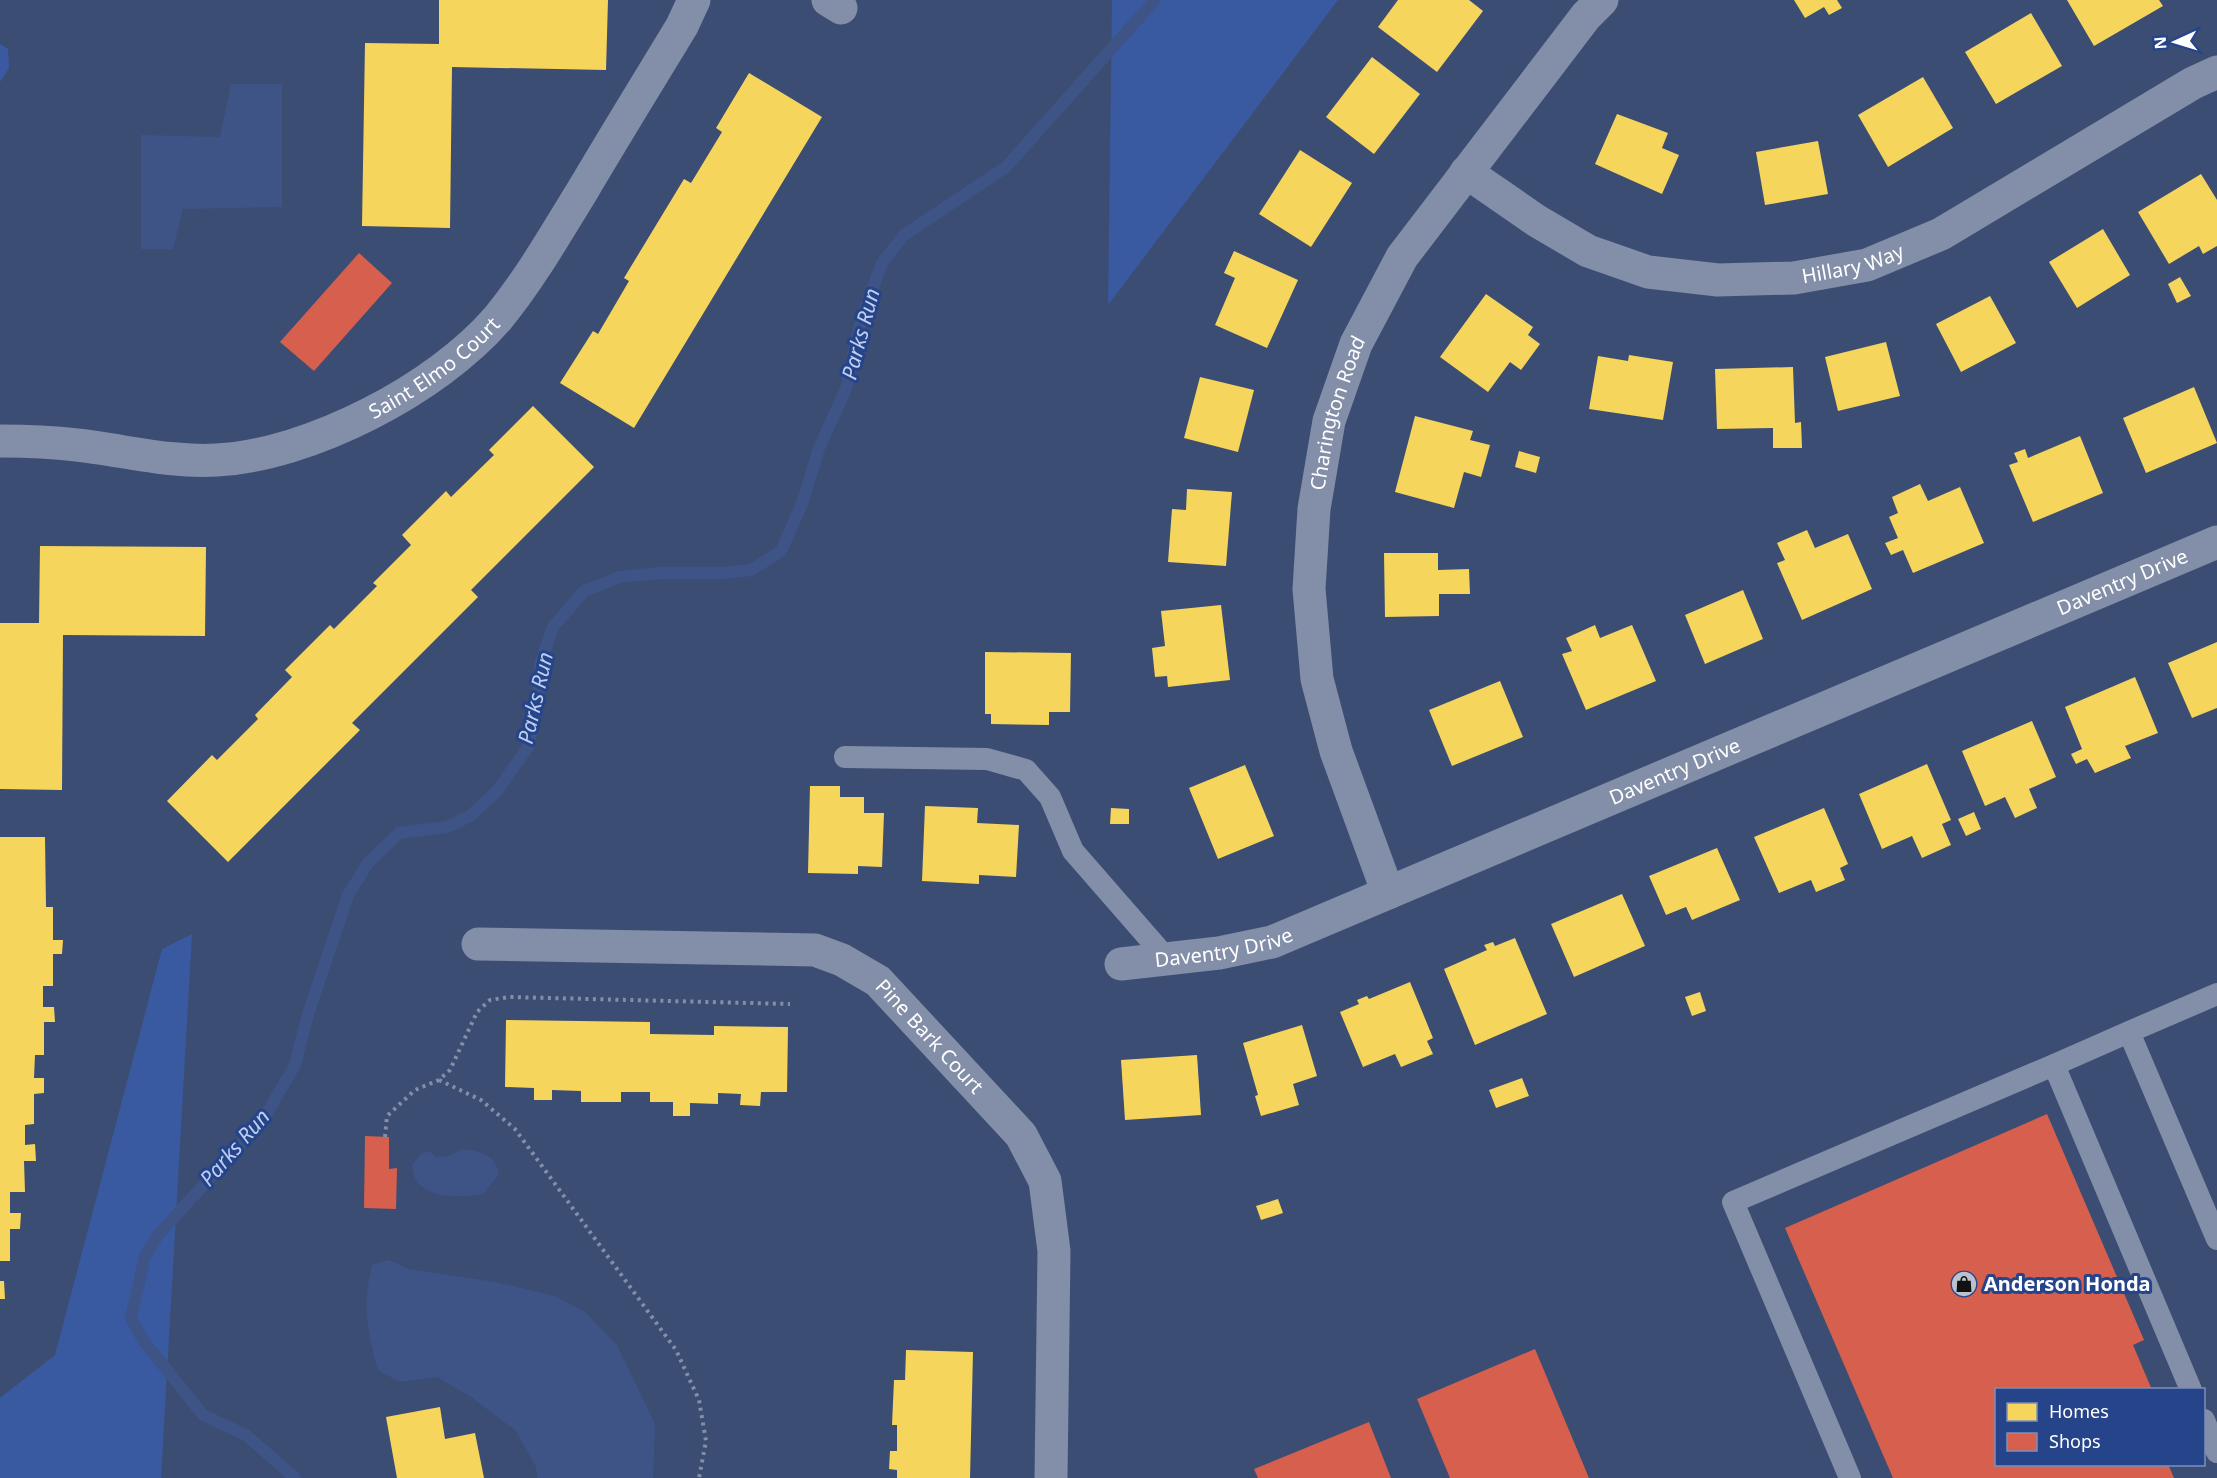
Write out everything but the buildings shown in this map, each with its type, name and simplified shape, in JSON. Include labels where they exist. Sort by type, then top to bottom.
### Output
[{"type":"street","name":"Saint Elmo Court","points":[[0,441],[77,445],[162,458],[215,460],[264,454],[331,431],[390,403],[450,362],[497,319],[536,267],[682,26],[694,0]]},
{"type":"street","name":"Charington Road","points":[[1388,893],[1336,751],[1317,679],[1309,589],[1314,509],[1329,421],[1356,344],[1401,257],[1586,16],[1602,0]]},
{"type":"street","name":"Hillary Way","points":[[1466,172],[1537,221],[1588,251],[1648,273],[1718,280],[1794,278],[1867,265],[1941,234],[2193,83],[2217,72]]},
{"type":"street","name":"Daventry Drive","points":[[1121,964],[1219,953],[1272,942],[2217,542]]},
{"type":"street","name":"Pine Bark Court","points":[[478,944],[815,950],[842,960],[878,981],[1021,1135],[1045,1181],[1054,1251],[1051,1478]]},
{"type":"lane","points":[[845,757],[987,759],[1026,770],[1050,796],[1072,851],[1168,960]]},
{"type":"lane","points":[[1850,1478],[1733,1202],[2217,994]]},
{"type":"lane","points":[[2129,1032],[2217,1239]]},
{"type":"lane","points":[[2054,1065],[2191,1388]]},
{"type":"lane","points":[[2205,1422],[2217,1452]]},
{"type":"path","points":[[385,1137],[387,1116],[415,1089],[439,1080],[450,1070],[477,1012],[490,1000],[509,997],[790,1004]]},
{"type":"path","points":[[439,1080],[481,1100],[514,1130],[676,1350],[699,1400],[706,1441],[699,1478]]},
{"type":"shaded area","points":[[1112,0],[1338,0],[1108,305]]},
{"type":"shaded area","points":[[0,44],[8,49],[9,68],[0,82]]},
{"type":"shaded area","points":[[231,84],[282,84],[282,207],[183,209],[173,249],[141,249],[141,135],[220,137]]},
{"type":"shaded area","points":[[192,934],[161,1478],[0,1478],[0,1398],[55,1355],[162,949]]},
{"type":"shaded area","points":[[462,1149],[486,1155],[497,1167],[499,1174],[483,1194],[449,1196],[428,1191],[420,1185],[412,1165],[421,1154],[431,1151],[435,1157],[449,1156]]},
{"type":"shaded area","points":[[389,1260],[409,1269],[495,1282],[555,1296],[585,1312],[617,1345],[655,1424],[653,1478],[537,1478],[536,1467],[516,1431],[471,1397],[437,1377],[400,1382],[378,1370],[367,1318],[367,1293],[372,1265]]},
{"type":"waterway","name":"Parks Run","points":[[295,1478],[246,1435],[203,1415],[143,1340],[131,1318],[145,1256],[158,1235],[263,1120],[295,1065],[308,1014],[348,895],[368,863],[399,833],[447,827],[470,816],[497,791],[528,747],[538,703],[540,665],[553,627],[584,591],[620,577],[659,573],[722,573],[751,570],[781,551],[802,504],[819,448],[846,389],[861,320],[882,263],[904,235],[1006,167],[1155,0]]},
{"type":"place","name":"Anderson Honda","points":[[1964,1284]]}]
